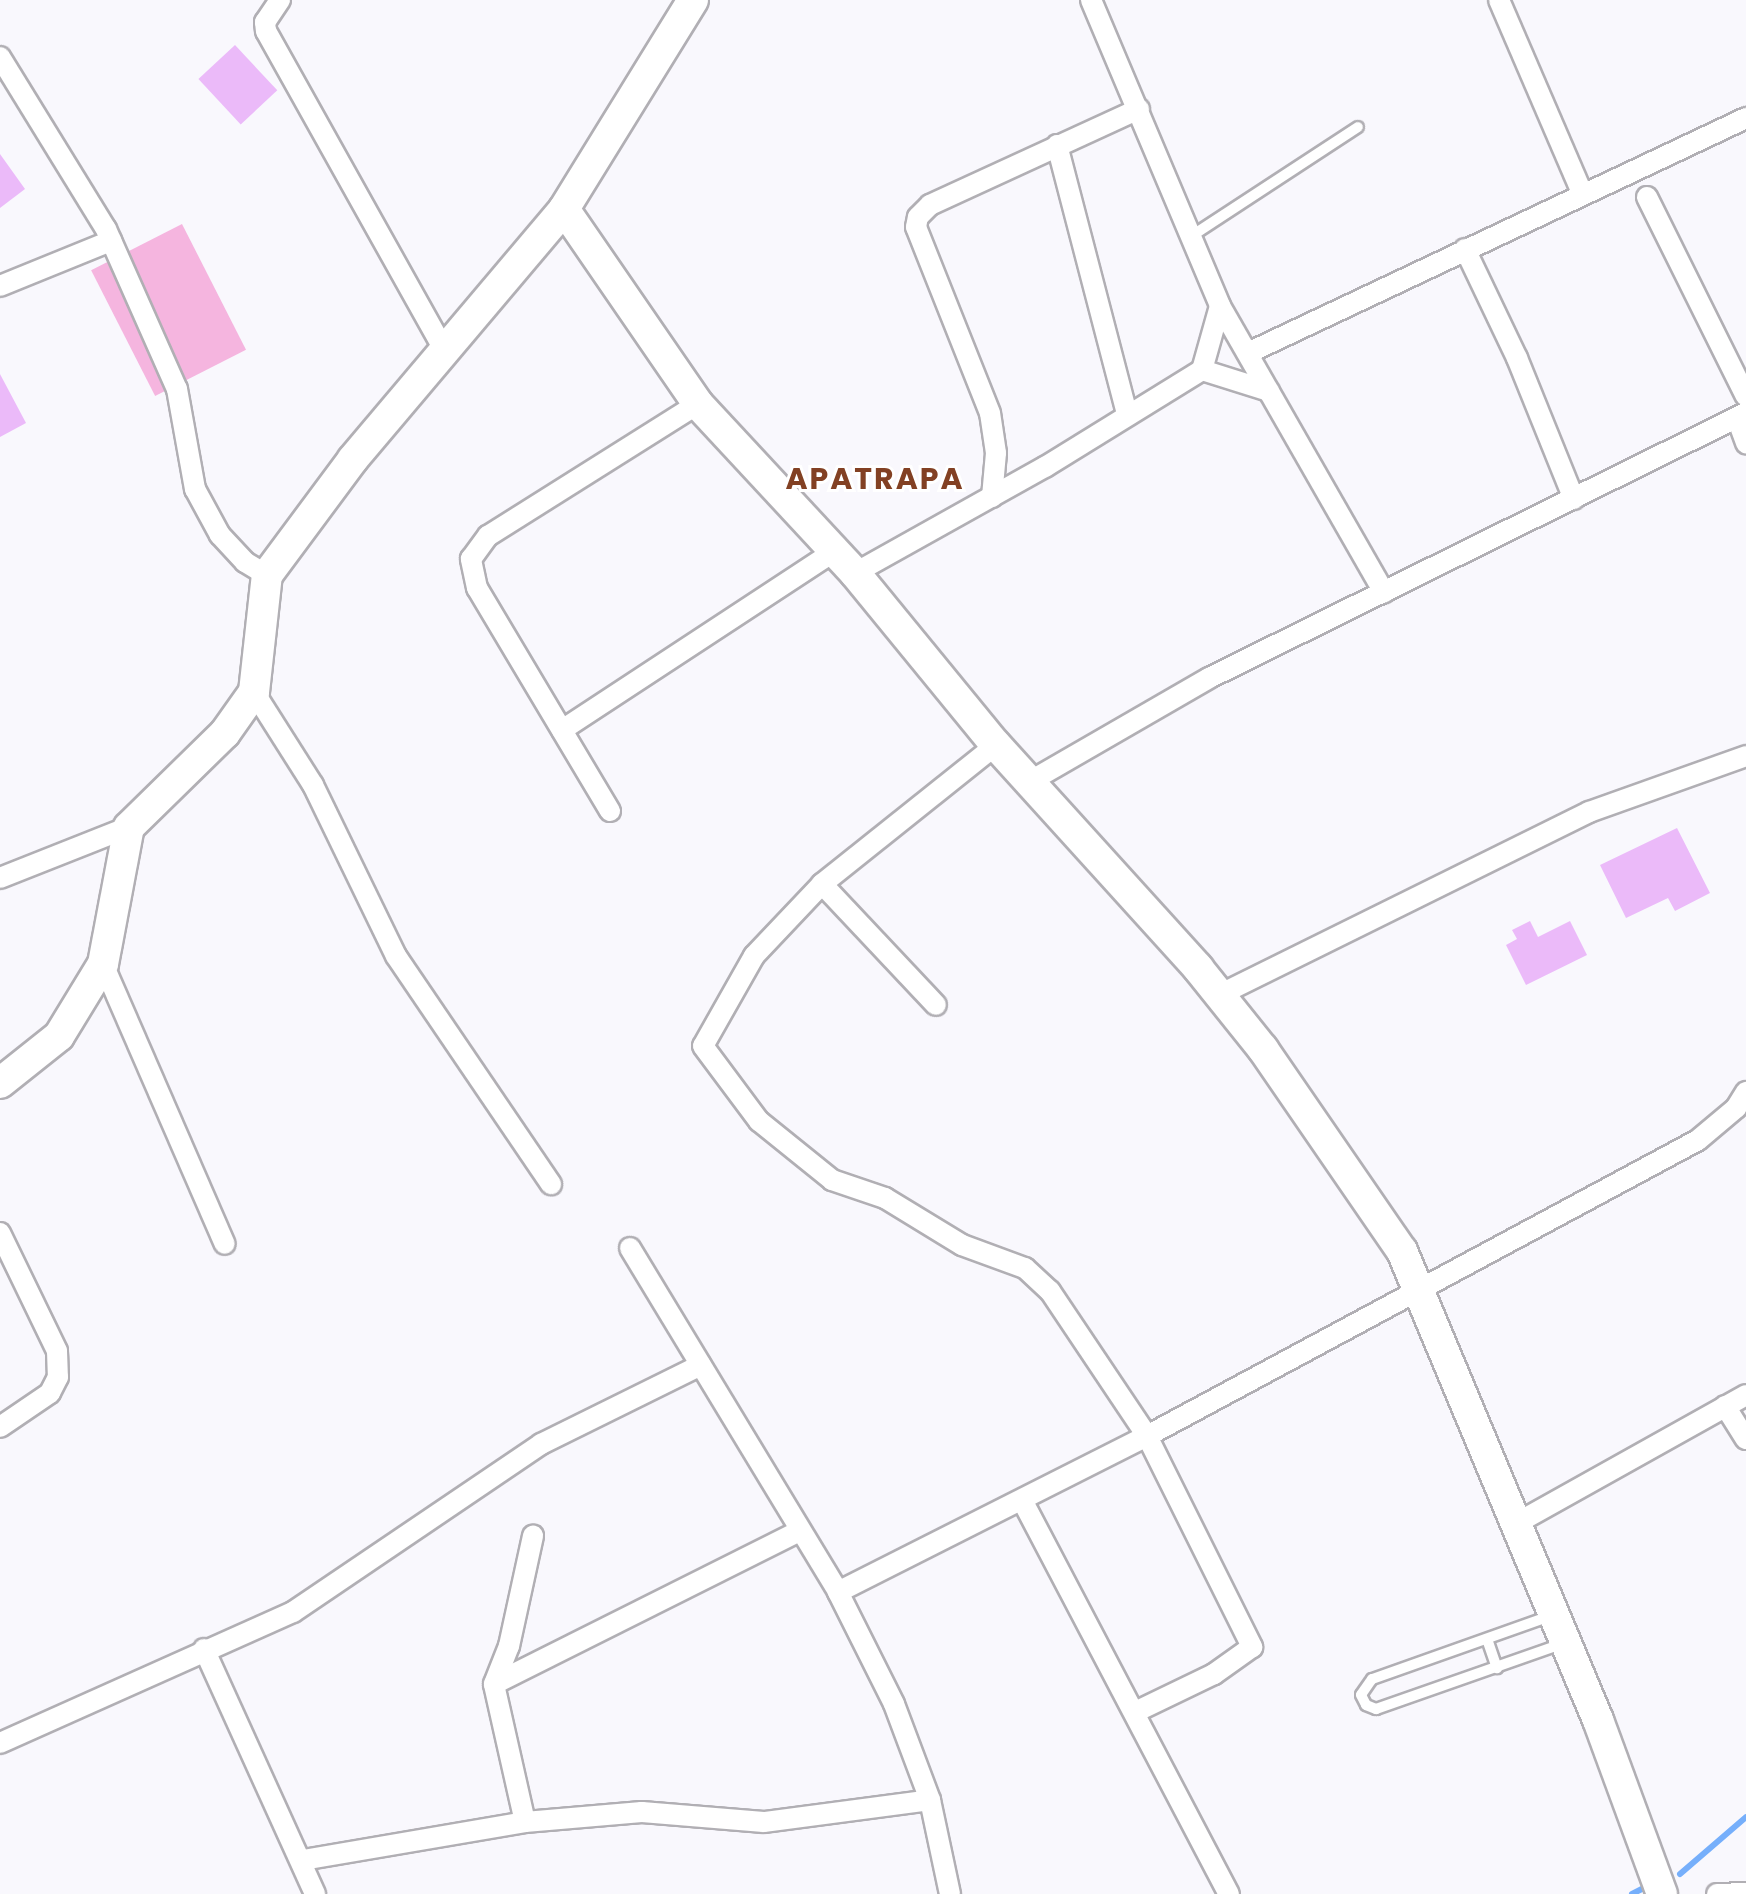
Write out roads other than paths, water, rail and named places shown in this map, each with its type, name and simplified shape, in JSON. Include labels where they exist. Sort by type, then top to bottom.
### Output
[{"type":"street","points":[[280,0],[265,22],[266,31],[445,351]]},
{"type":"street","points":[[0,878],[129,827],[225,733],[254,692],[267,575],[353,459],[564,209],[693,0]]},
{"type":"street","points":[[1091,0],[1193,235],[1220,306],[1384,592]]},
{"type":"street","points":[[1499,0],[1582,193]]},
{"type":"street","points":[[0,57],[111,241],[177,389],[195,489],[220,535],[245,562],[267,575]]},
{"type":"street","points":[[992,497],[996,453],[990,413],[916,227],[922,210],[1139,109]]},
{"type":"street","points":[[1248,353],[1746,118]]},
{"type":"street","points":[[1057,145],[1127,414]]},
{"type":"street","points":[[1647,197],[1746,396]]},
{"type":"street","points":[[564,209],[698,404],[855,573],[996,745],[1219,995],[1334,1148],[1402,1251],[1421,1289],[1561,1628],[1662,1894]]},
{"type":"street","points":[[0,286],[111,241]]},
{"type":"street","points":[[1465,249],[1517,358],[1574,499]]},
{"type":"street","points":[[855,573],[992,497],[1202,370],[1220,306]]},
{"type":"street","points":[[1202,370],[1269,391]]},
{"type":"street","points":[[610,811],[477,588],[471,559],[488,536],[698,404]]},
{"type":"street","points":[[1029,782],[1209,678],[1742,416],[1746,443]]},
{"type":"street","points":[[562,730],[835,551]]},
{"type":"street","points":[[254,692],[313,785],[396,956],[551,1184]]},
{"type":"street","points":[[996,745],[822,884],[754,956],[704,1040],[706,1052],[759,1121],[832,1180],[885,1198],[962,1245],[1025,1268],[1050,1291],[1147,1436],[1252,1647],[1214,1674],[1135,1712]]},
{"type":"street","points":[[1219,995],[1589,812],[1744,760]]},
{"type":"street","points":[[0,1083],[59,1036],[103,964],[129,827]]},
{"type":"street","points":[[822,884],[936,1005]]},
{"type":"street","points":[[103,964],[225,1244]]},
{"type":"street","points":[[838,1592],[1147,1436],[1698,1140],[1736,1108],[1746,1092]]},
{"type":"street","points":[[0,1233],[57,1351],[58,1377],[50,1393],[0,1427]]},
{"type":"street","points":[[630,1248],[798,1532],[838,1592],[894,1704],[930,1800],[950,1894]]},
{"type":"street","points":[[0,1743],[204,1649],[293,1612],[541,1444],[701,1365]]},
{"type":"street","points":[[1517,1523],[1746,1395]]},
{"type":"street","points":[[1725,1406],[1746,1439]]},
{"type":"street","points":[[1022,1500],[1229,1894]]},
{"type":"street","points":[[494,1684],[798,1532]]},
{"type":"street","points":[[525,1822],[494,1684],[509,1646],[533,1536]]},
{"type":"street","points":[[204,1649],[303,1860],[315,1894]]},
{"type":"street","points":[[303,1860],[525,1822],[642,1812],[764,1822],[930,1800]]},
{"type":"street","points":[[1717,1894],[1746,1893]]},
{"type":"lane","points":[[1193,235],[1358,127]]},
{"type":"lane","points":[[1561,1628],[1497,1668],[1376,1709],[1363,1700],[1362,1688],[1372,1679],[1487,1639],[1561,1628]]},
{"type":"lane","points":[[1487,1639],[1497,1668]]},
{"type":"waterway","points":[[1680,1874],[1746,1817]]},
{"type":"waterway","points":[[1632,1894],[1642,1889]]},
{"type":"district","name":"APATRAPA","points":[[875,479]]}]
